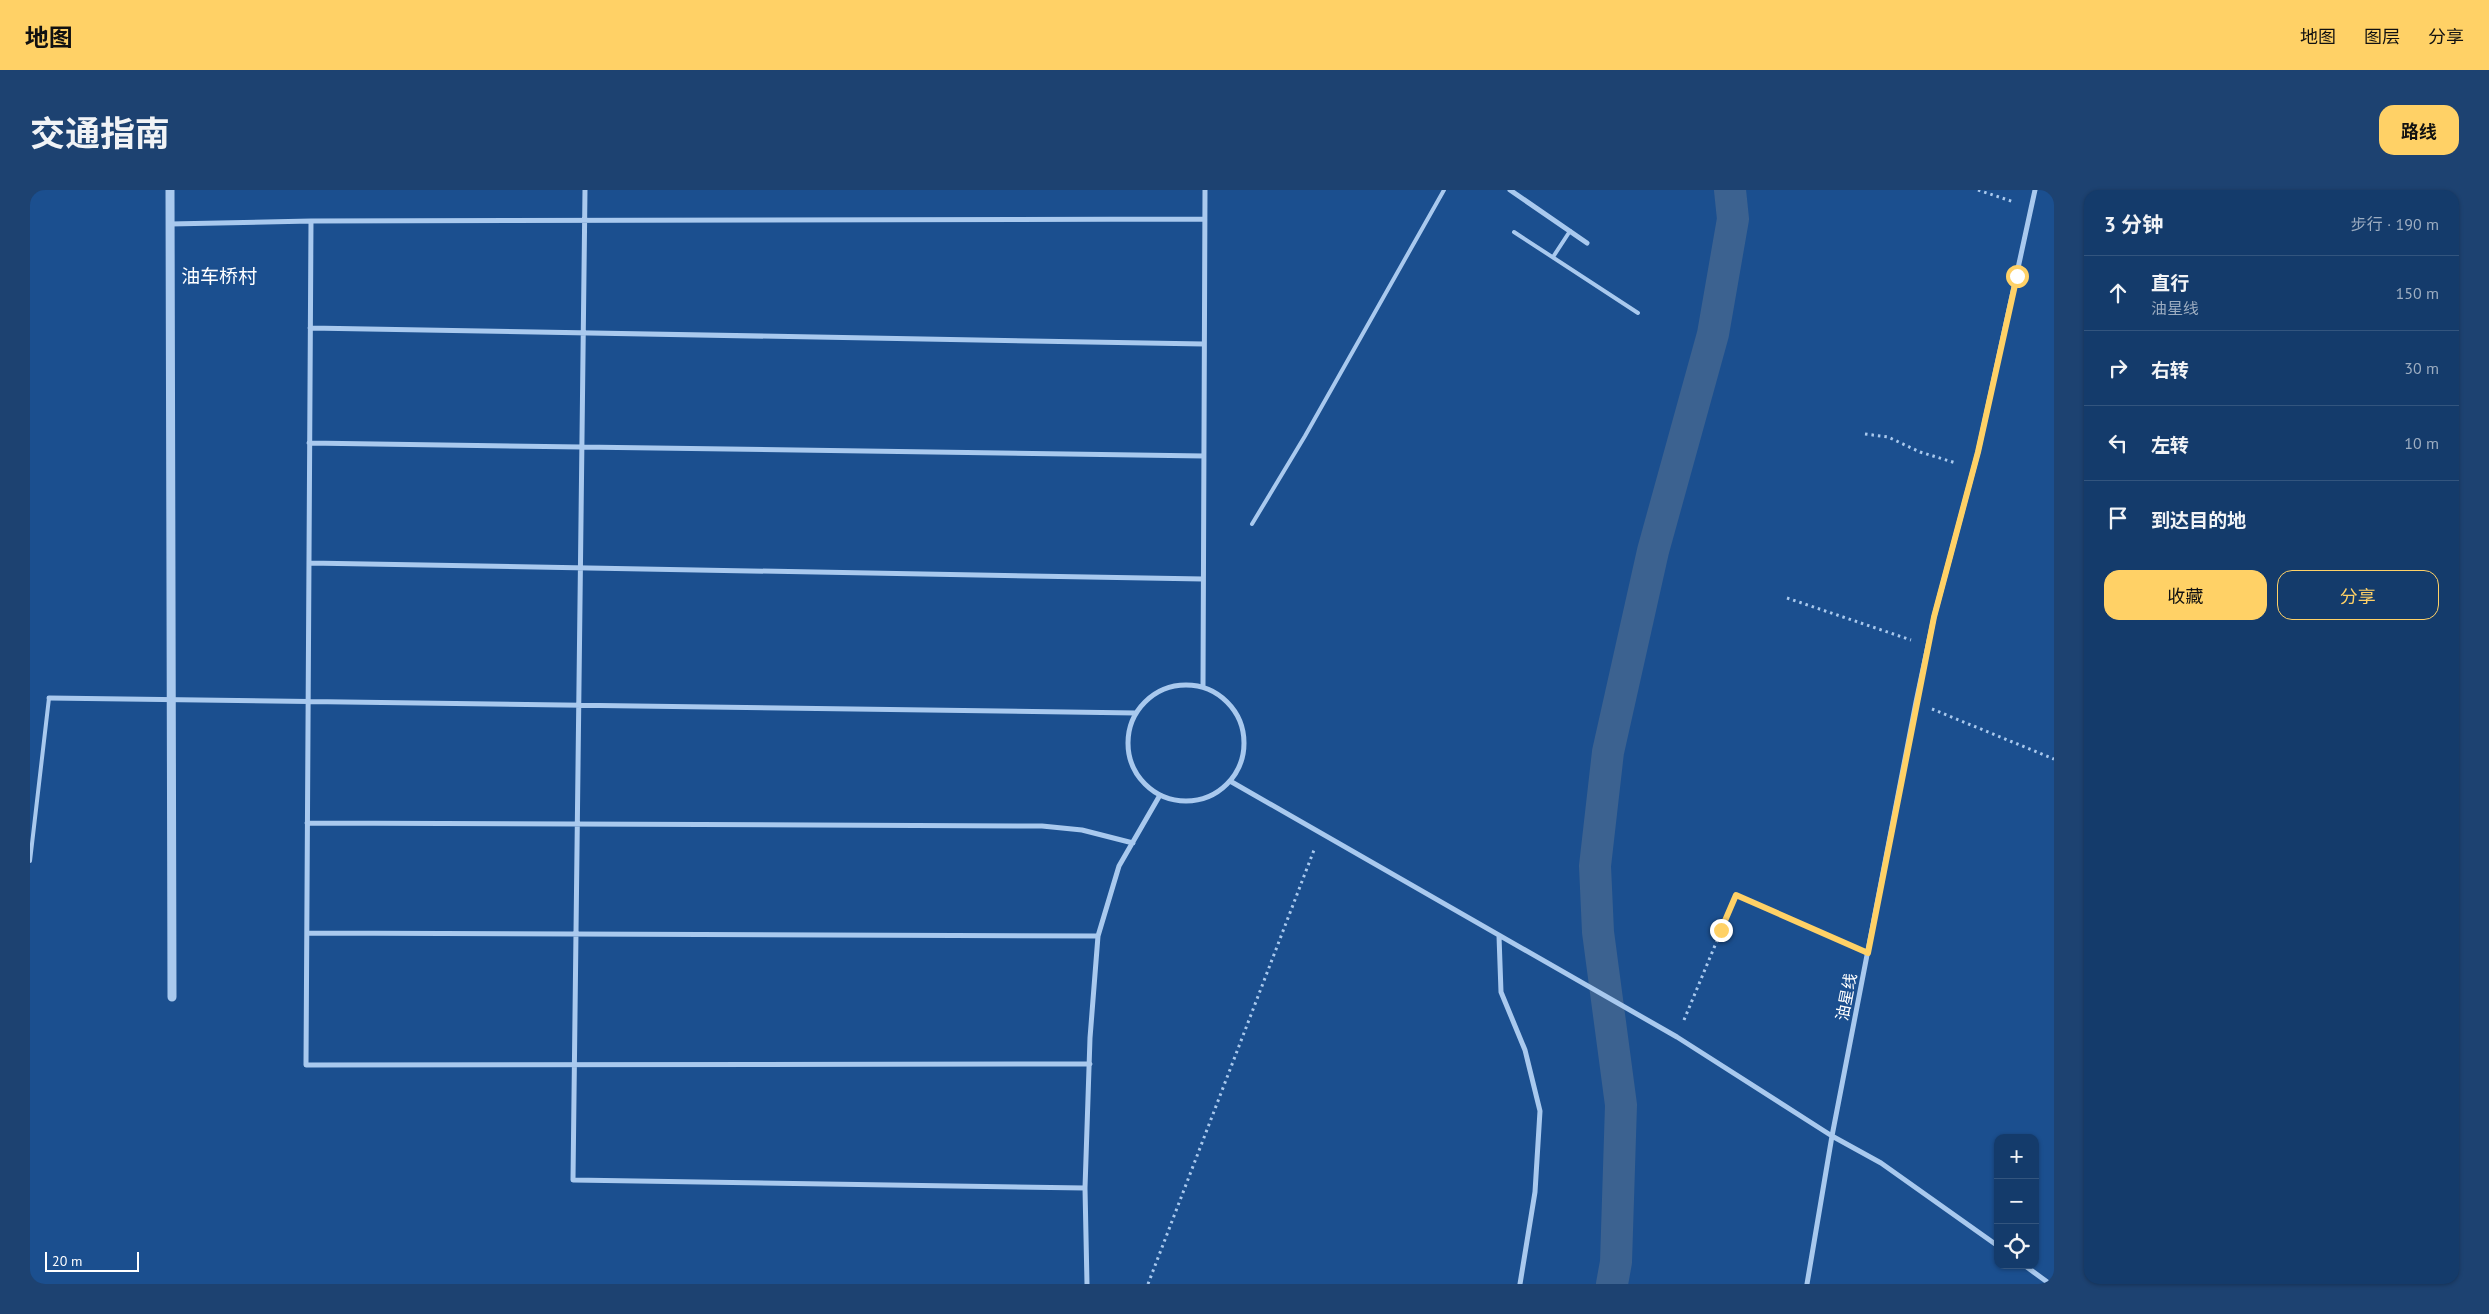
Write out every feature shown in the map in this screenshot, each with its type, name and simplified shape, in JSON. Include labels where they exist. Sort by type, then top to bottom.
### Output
[{"type":"street","points":[[170,190],[172,997]]},
{"type":"street","points":[[585,190],[572,1180],[1085,1188]]},
{"type":"street","points":[[1203,687],[1205,190]]},
{"type":"street","points":[[1510,190],[1587,243]]},
{"type":"street","name":"油星线","points":[[1807,1284],[1832,1136],[1916,702],[1928,646],[1974,468],[2035,190]]},
{"type":"street","points":[[170,224],[310,221],[1205,219]]},
{"type":"street","points":[[310,221],[306,1065],[1090,1064]]},
{"type":"street","points":[[310,328],[1204,344]]},
{"type":"street","points":[[309,444],[1204,456]]},
{"type":"street","points":[[309,562],[1203,579]]},
{"type":"street","points":[[1184,685],[1203,687],[1220,696],[1234,710],[1242,727],[1244,746],[1240,765],[1230,781],[1215,793],[1198,800],[1179,801],[1160,795],[1145,784],[1133,768],[1128,750],[1129,730],[1136,713],[1148,698],[1165,688],[1184,685]]},
{"type":"street","points":[[49,698],[1136,713]]},
{"type":"street","points":[[1230,781],[1677,1037],[1832,1136],[1881,1163],[1994,1243]]},
{"type":"street","points":[[1087,1284],[1085,1188],[1098,936],[1119,866],[1160,795]]},
{"type":"street","points":[[307,823],[1042,826],[1082,830],[1133,843]]},
{"type":"street","points":[[306,933],[1098,936]]},
{"type":"street","points":[[1499,936],[1501,992],[1526,1050],[1540,1110],[1535,1192],[1520,1284]]},
{"type":"street","points":[[2029,1269],[2050,1284]]},
{"type":"lane","points":[[1252,524],[1310,427],[1444,190]]},
{"type":"lane","points":[[1554,258],[1570,231]]},
{"type":"lane","points":[[1514,232],[1638,312]]},
{"type":"lane","points":[[30,861],[49,698]]},
{"type":"path","points":[[1978,190],[2031,207]]},
{"type":"path","points":[[1865,434],[1888,437],[1920,452],[1974,468]]},
{"type":"path","points":[[1787,598],[1928,646]]},
{"type":"path","points":[[1916,702],[2054,760]]},
{"type":"path","points":[[1148,1284],[1320,833]]},
{"type":"path","points":[[1677,1037],[1736,895],[1868,953]]},
{"type":"waterway","points":[[1612,1284],[1616,1262],[1621,1105],[1598,932],[1595,866],[1608,752],[1653,551],[1713,334],[1733,219],[1730,190]]},
{"type":"district","name":"油车桥村","points":[[219,276]]},
{"type":"route","points":[[1721,930],[1736,895],[1868,953],[1934,617],[1978,452],[2017,276]]}]
